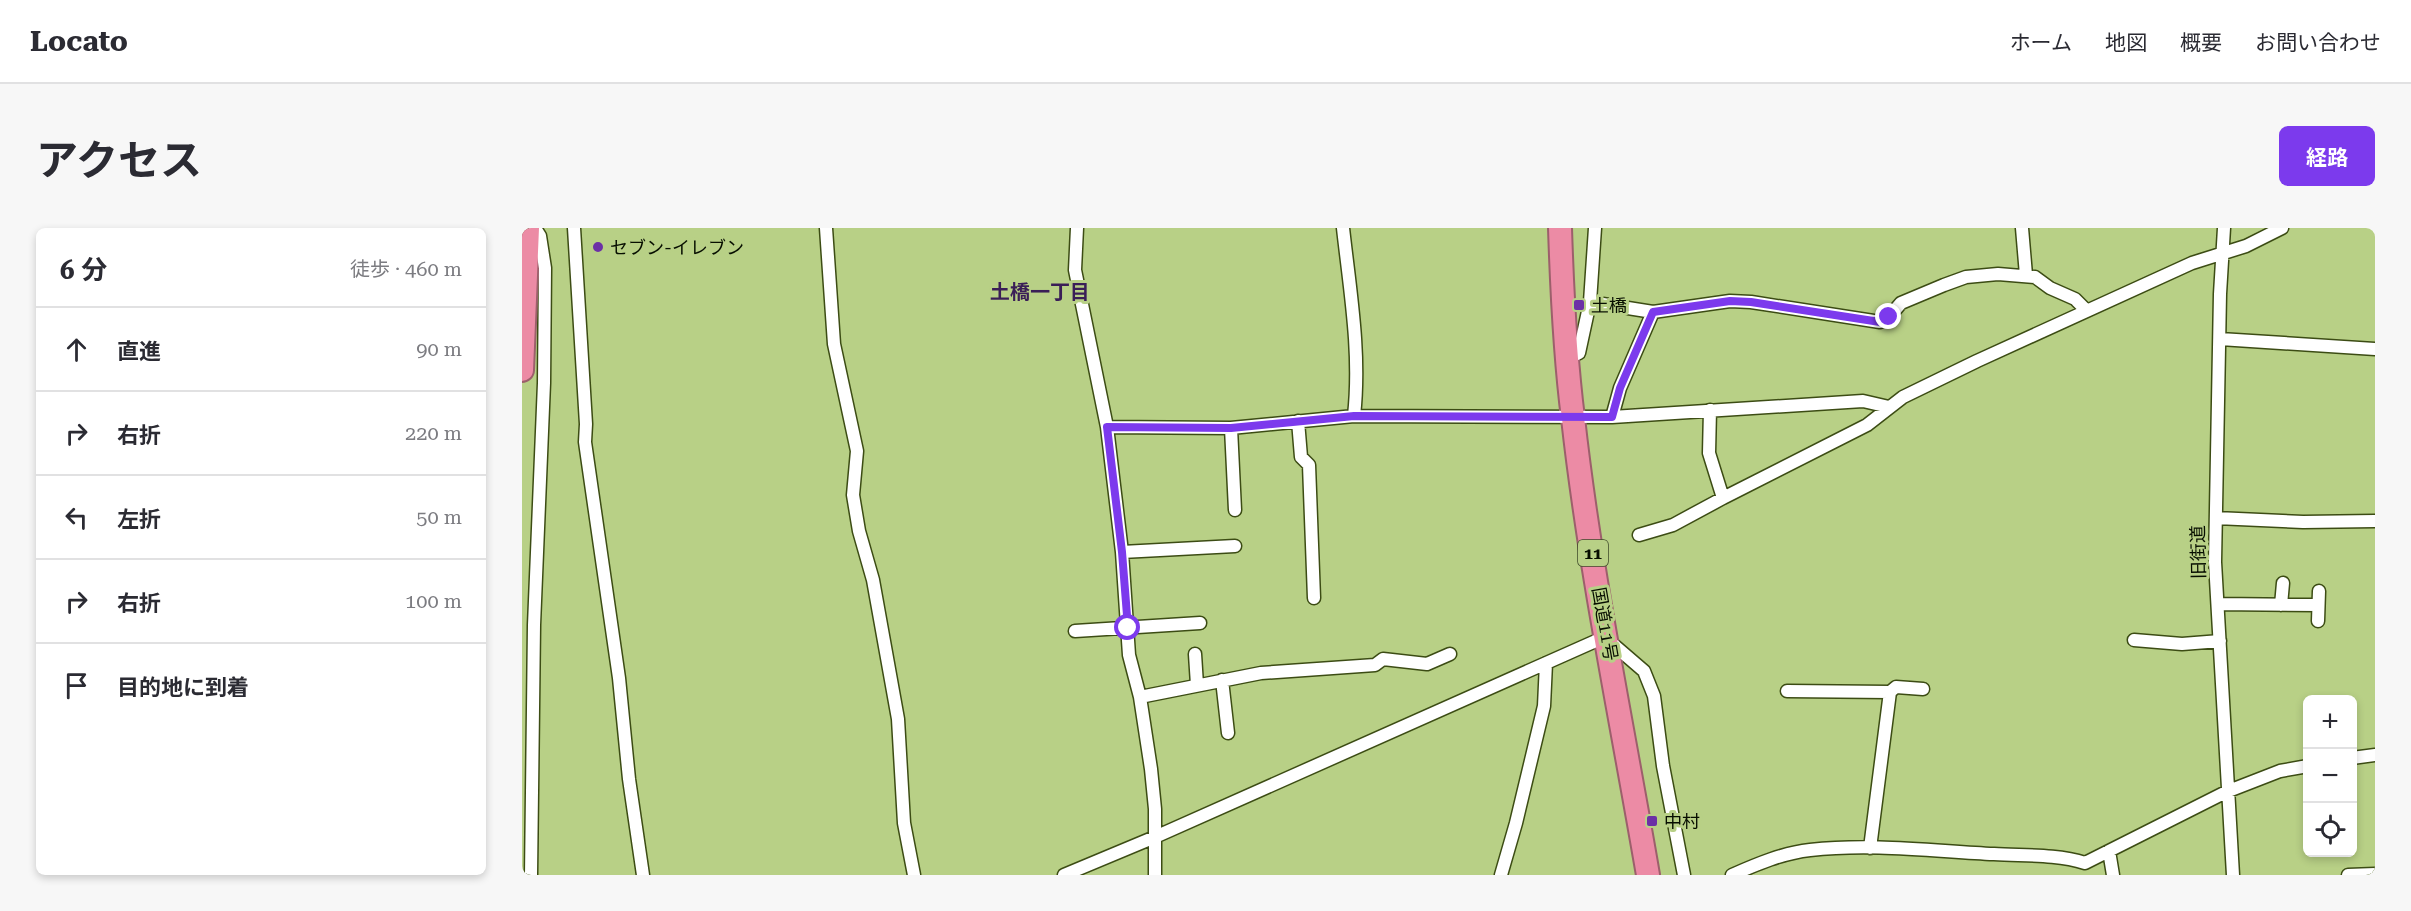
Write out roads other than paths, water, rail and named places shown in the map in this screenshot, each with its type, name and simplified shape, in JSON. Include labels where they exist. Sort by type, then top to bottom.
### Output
[{"type":"highway","points":[[522,370],[528,228]]},
{"type":"highway","name":"国道11号","points":[[1560,228],[1573,418],[1607,638],[1648,875]]},
{"type":"street","points":[[531,875],[534,625],[544,383],[545,280],[540,236],[535,228]]},
{"type":"street","points":[[574,228],[586,424],[585,442],[619,678],[629,779],[643,875]]},
{"type":"street","points":[[826,228],[834,344],[856,451],[853,495],[859,531],[873,580],[898,719],[904,823],[914,875]]},
{"type":"street","points":[[1077,228],[1075,270],[1107,427],[1122,552],[1129,655],[1140,697],[1151,769],[1155,875]]},
{"type":"street","points":[[1343,228],[1357,353],[1354,416]]},
{"type":"street","points":[[1568,357],[1579,352],[1590,302],[1595,228]]},
{"type":"street","points":[[2022,228],[2026,275]]},
{"type":"street","name":"旧街道","points":[[2224,228],[2216,518],[2226,792],[2233,875]]},
{"type":"street","points":[[1638,535],[1673,525],[1868,425],[1903,397],[2086,310],[2192,263],[2246,246],[2282,228]]},
{"type":"street","points":[[1590,302],[1653,312],[1730,301],[1751,302],[1880,322],[1889,317],[1901,303],[1966,277],[1998,274],[2035,277],[2050,288],[2075,299],[2086,310]]},
{"type":"street","points":[[1612,417],[1620,388],[1653,312]]},
{"type":"street","points":[[2220,339],[2375,349]]},
{"type":"street","points":[[1107,427],[1231,428],[1354,416],[1612,417],[1863,401],[1889,407]]},
{"type":"street","points":[[1710,410],[1709,453],[1723,498]]},
{"type":"street","points":[[1298,421],[1302,457],[1309,465],[1314,598]]},
{"type":"street","points":[[1231,428],[1235,510]]},
{"type":"street","points":[[2216,518],[2303,522],[2375,520]]},
{"type":"street","points":[[1122,552],[1235,546]]},
{"type":"street","points":[[2281,605],[2283,583]]},
{"type":"street","points":[[2318,621],[2319,591]]},
{"type":"street","points":[[2218,604],[2318,605]]},
{"type":"street","points":[[1075,631],[1200,623]]},
{"type":"street","points":[[1064,875],[1607,638],[1644,671],[1654,696],[1663,766],[1684,875]]},
{"type":"street","points":[[2134,640],[2182,644],[2220,641]]},
{"type":"street","points":[[1195,654],[1197,685]]},
{"type":"street","points":[[1140,697],[1261,673],[1375,665],[1383,659],[1426,664],[1450,654]]},
{"type":"street","points":[[1501,875],[1544,706],[1546,663]]},
{"type":"street","points":[[1222,680],[1228,733]]},
{"type":"street","points":[[1787,691],[1890,692],[1896,687],[1923,690]]},
{"type":"street","points":[[1870,848],[1890,692]]},
{"type":"street","points":[[2357,757],[2375,755]]},
{"type":"street","points":[[1732,875],[1766,860],[1810,850],[1870,848],[2047,856],[2085,863],[2226,792],[2280,771],[2303,767]]},
{"type":"street","points":[[2109,850],[2113,875]]},
{"type":"street","points":[[2348,875],[2375,874]]},
{"type":"place","name":"セブン-イレブン","points":[[598,247]]},
{"type":"place","name":"土橋","points":[[1579,305]]},
{"type":"place","name":"中村","points":[[1652,821]]},
{"type":"district","name":"土橋一丁目","points":[[1040,292]]}]
